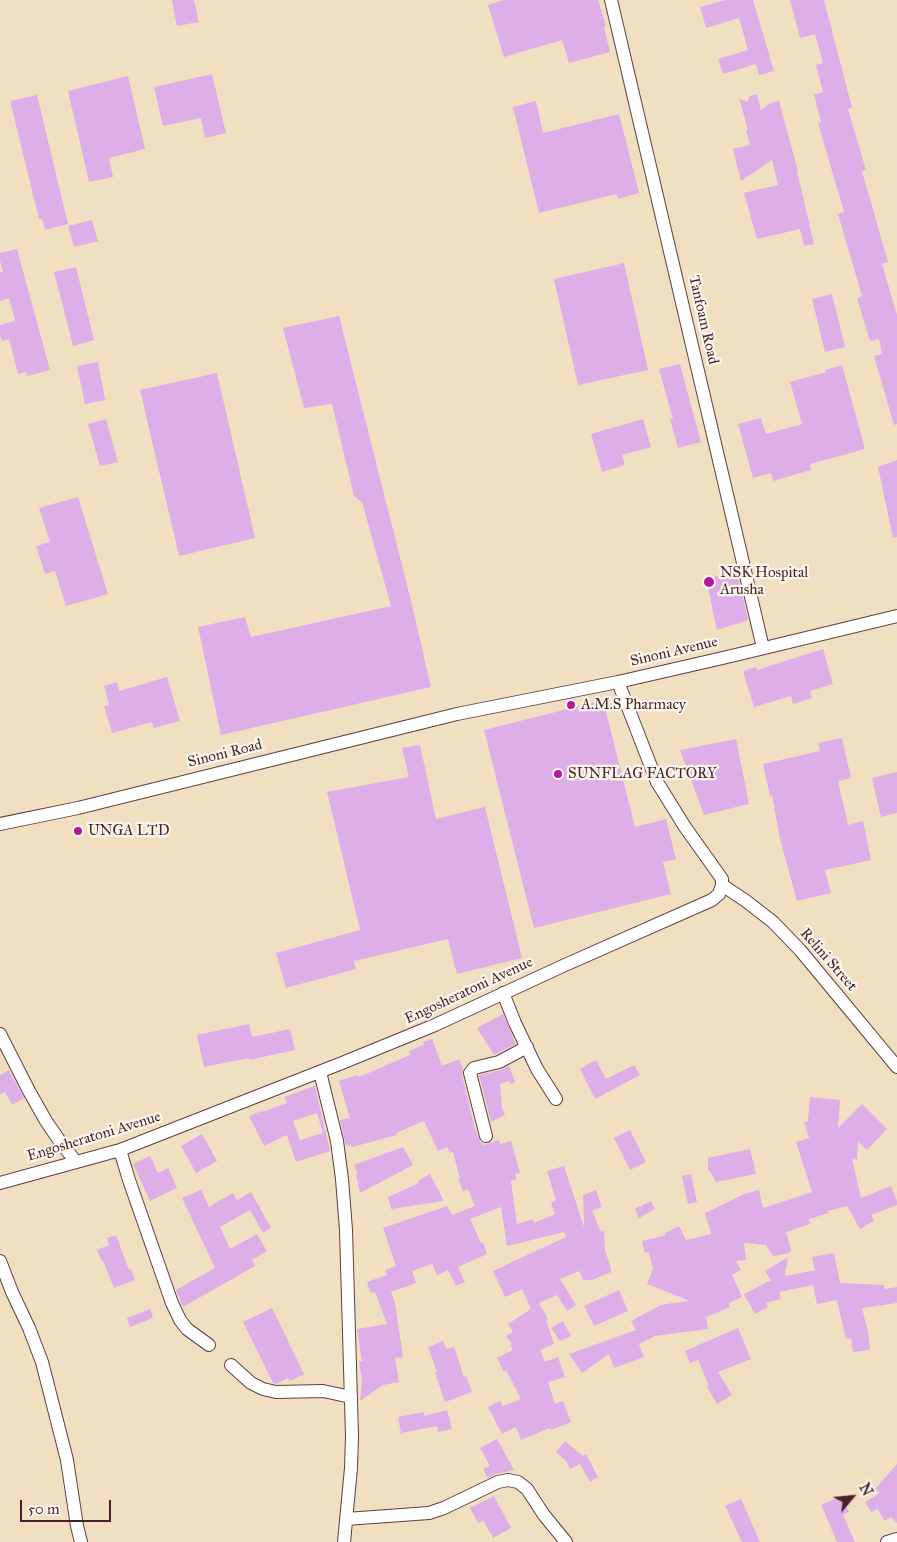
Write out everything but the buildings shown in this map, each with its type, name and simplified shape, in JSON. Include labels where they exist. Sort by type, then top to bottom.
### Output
[{"type":"street","name":"Tanfoam Road","points":[[611,0],[763,648]]},
{"type":"street","name":"Sinoni Avenue","points":[[457,714],[618,682],[897,616]]},
{"type":"street","points":[[618,682],[657,782],[685,827],[722,879],[722,885]]},
{"type":"street","name":"Sinoni Road","points":[[0,824],[78,808],[457,714]]},
{"type":"street","name":"Engosheratoni Avenue","points":[[0,1183],[120,1150],[435,1025],[712,900],[718,894],[722,885]]},
{"type":"street","name":"Relini Street","points":[[722,885],[773,922],[800,950],[897,1068]]},
{"type":"street","points":[[503,993],[527,1047],[544,1081],[556,1099]]},
{"type":"street","points":[[0,1034],[46,1120],[58,1140],[76,1162]]},
{"type":"street","points":[[486,1136],[470,1073],[474,1068],[499,1062],[527,1047]]},
{"type":"street","points":[[320,1072],[334,1124],[342,1179],[347,1248],[352,1436],[344,1542]]},
{"type":"street","points":[[120,1150],[172,1303],[180,1320],[208,1345]]},
{"type":"street","points":[[0,1261],[42,1362],[67,1460],[81,1542]]},
{"type":"street","points":[[231,1366],[251,1383],[263,1389],[276,1392],[322,1392],[351,1397]]},
{"type":"street","points":[[346,1519],[428,1513],[444,1508],[498,1482],[508,1480],[518,1482],[527,1489],[544,1515],[566,1542]]},
{"type":"street","points":[[887,1542],[897,1539]]},
{"type":"place","name":"NSK Hospital Arusha","points":[[709,582]]},
{"type":"place","name":"A.M.S Pharmacy","points":[[571,705]]},
{"type":"place","name":"SUNFLAG FACTORY","points":[[558,774]]},
{"type":"place","name":"UNGA LTD","points":[[78,831]]}]
